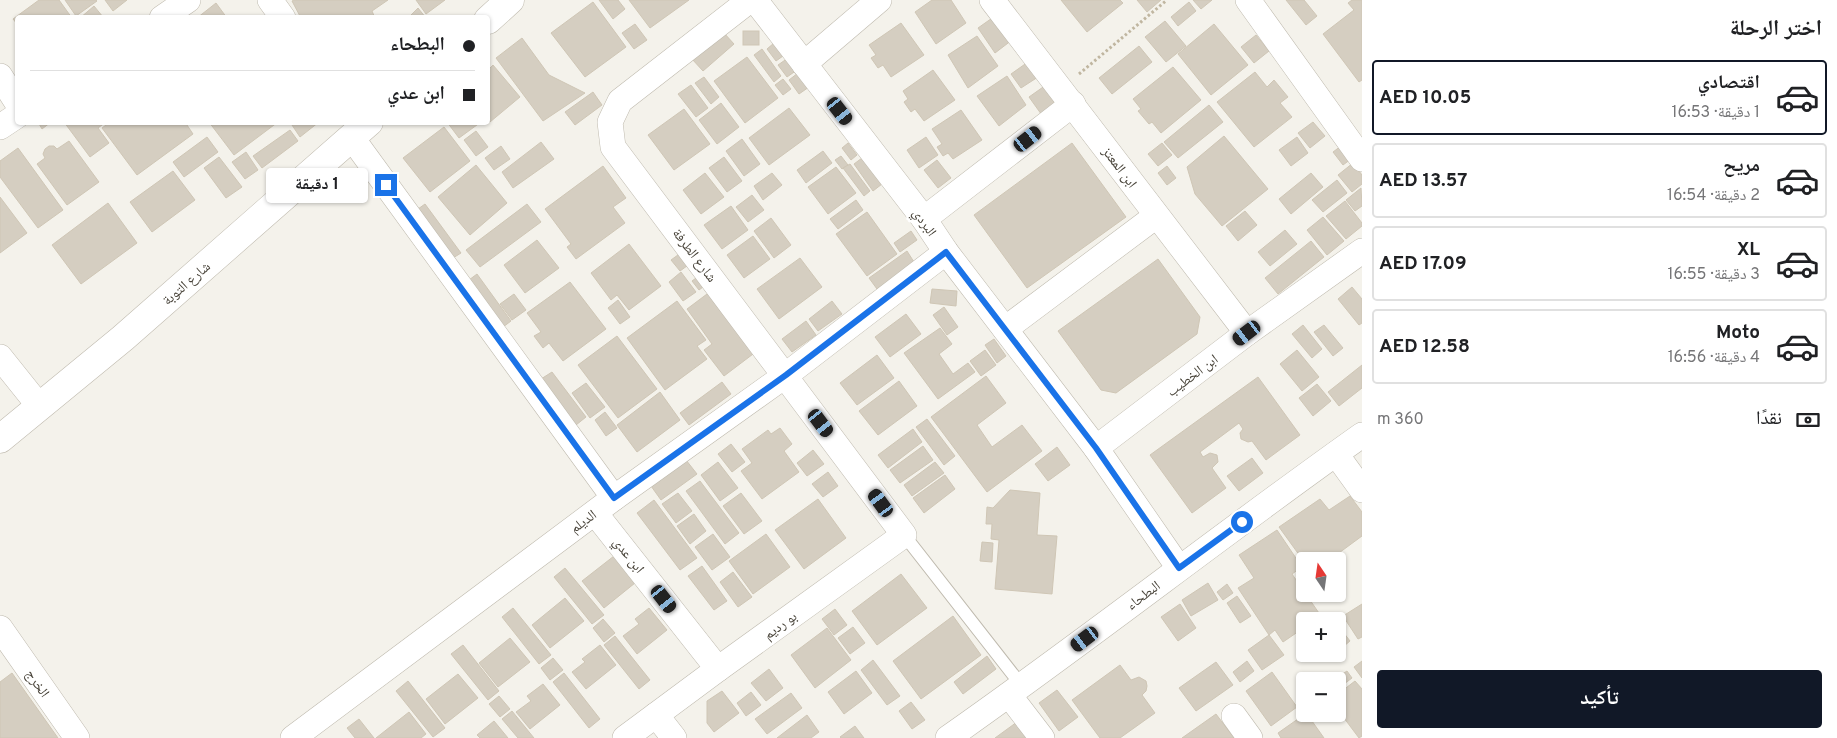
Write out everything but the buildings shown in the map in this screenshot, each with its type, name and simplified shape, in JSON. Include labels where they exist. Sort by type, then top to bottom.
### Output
[{"type":"street","points":[[166,15],[188,0]]},
{"type":"street","points":[[270,0],[281,15]]},
{"type":"street","points":[[490,18],[510,0]]},
{"type":"street","name":"شارع الطرفة","points":[[750,0],[620,100],[610,122],[613,147],[786,375],[904,535]]},
{"type":"street","name":"البردي","points":[[755,0],[924,219],[946,252],[1096,448],[1179,568]]},
{"type":"street","points":[[804,64],[880,0]]},
{"type":"street","name":"ابن المعتز","points":[[992,0],[1247,333]]},
{"type":"street","points":[[1248,0],[1362,159]]},
{"type":"street","points":[[0,76],[15,99]]},
{"type":"street","points":[[924,219],[1067,97]]},
{"type":"street","points":[[0,127],[15,117]]},
{"type":"street","name":"شارع التوبة","points":[[0,438],[123,338],[363,127]]},
{"type":"street","name":"ابن عدي","points":[[363,127],[605,505],[718,669]]},
{"type":"street","points":[[1005,330],[1156,216]]},
{"type":"street","name":"ابن الخطيب","points":[[1096,448],[1247,333],[1362,251]]},
{"type":"street","name":"الديلم","points":[[293,738],[605,505],[786,375],[946,252]]},
{"type":"street","points":[[0,358],[40,407]]},
{"type":"street","name":"البطحاء","points":[[948,738],[1015,691],[1179,568],[1362,435]]},
{"type":"street","points":[[1336,454],[1362,490]]},
{"type":"street","name":"بو رديم","points":[[625,738],[904,535]]},
{"type":"street","name":"الخرج","points":[[0,628],[77,738]]},
{"type":"street","points":[[1015,691],[1042,738]]},
{"type":"street","points":[[656,715],[674,738]]},
{"type":"street","points":[[1234,716],[1250,738]]},
{"type":"lane","points":[[904,535],[1015,691]]},
{"type":"path","points":[[1067,97],[1167,0]]},
{"type":"route","points":[[386,185],[614,498],[786,375],[946,252],[1096,448],[1179,568],[1242,522]]}]
